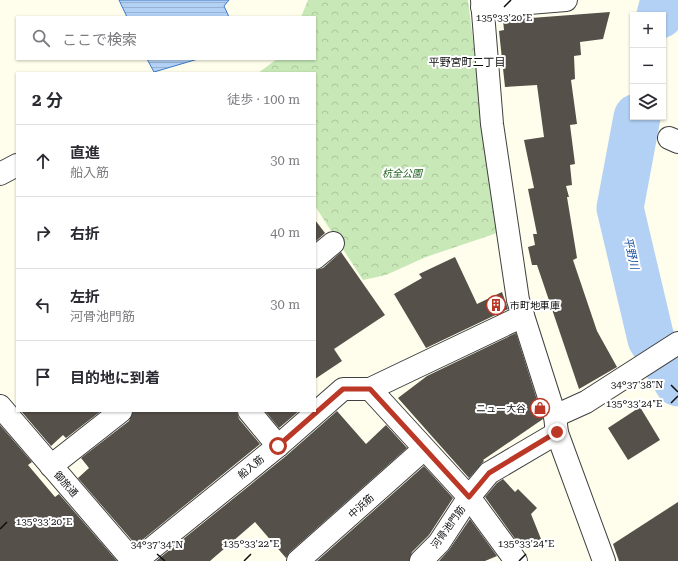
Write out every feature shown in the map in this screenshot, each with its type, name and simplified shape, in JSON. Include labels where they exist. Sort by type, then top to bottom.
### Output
[{"type":"street","points":[[566,0],[482,3],[492,124],[518,300],[556,424],[604,561]]},
{"type":"street","points":[[0,174],[16,166]]},
{"type":"street","points":[[316,257],[333,243]]},
{"type":"street","name":"船入筋","points":[[134,561],[278,446],[343,389],[370,389],[522,316]]},
{"type":"street","name":"河骨池門筋","points":[[421,561],[439,543],[469,497],[489,473],[586,402],[678,343]]},
{"type":"street","points":[[370,389],[469,497],[516,561]]},
{"type":"street","name":"御旅通","points":[[0,406],[134,561]]},
{"type":"street","points":[[51,466],[120,412]]},
{"type":"street","points":[[250,412],[278,446]]},
{"type":"street","name":"中浜筋","points":[[298,561],[424,449]]},
{"type":"green space","name":"杭全公園","points":[[308,0],[468,0],[497,233],[426,257],[386,275],[363,280],[316,208],[316,72],[259,72],[276,60],[316,60],[316,16],[301,16]]},
{"type":"water","points":[[119,0],[229,0],[224,6],[229,16],[127,16]]},
{"type":"water","points":[[148,60],[195,60],[154,72]]},
{"type":"building","points":[[610,12],[603,39],[580,42],[581,55],[574,56],[575,79],[571,80],[577,124],[570,125],[575,164],[570,165],[572,185],[566,186],[569,197],[567,197],[577,258],[573,260],[597,331],[617,367],[579,389],[537,265],[532,265],[528,247],[535,245],[533,234],[537,234],[528,189],[534,188],[524,140],[544,137],[537,85],[505,87],[499,31],[504,30],[503,20]]},
{"type":"building","points":[[316,221],[325,233],[316,241]]},
{"type":"building","points":[[341,252],[385,315],[334,349],[342,361],[316,378],[316,270],[323,268]]},
{"type":"building","points":[[455,257],[477,304],[502,292],[508,309],[426,348],[394,294],[422,278],[419,274]]},
{"type":"building","points":[[516,333],[543,419],[483,460],[484,461],[469,478],[398,398],[427,376]]},
{"type":"building","points":[[640,407],[660,440],[628,460],[608,428]]},
{"type":"building","points":[[337,411],[366,444],[386,425],[407,448],[290,552],[286,558],[255,522],[210,561],[156,561],[286,456]]},
{"type":"building","points":[[22,412],[100,412],[66,438],[63,435],[51,446]]},
{"type":"building","points":[[133,412],[237,412],[239,419],[260,444],[136,545],[78,478],[89,468],[81,458],[129,421]]},
{"type":"building","points":[[266,412],[298,412],[279,428]]},
{"type":"building","points":[[0,425],[32,462],[28,465],[55,497],[59,494],[117,561],[0,561]]},
{"type":"building","points":[[424,466],[453,498],[429,535],[412,552],[409,561],[317,561]]},
{"type":"building","points":[[503,479],[515,492],[518,489],[537,508],[531,514],[541,539],[521,547],[485,497],[497,483]]},
{"type":"building","points":[[678,502],[678,561],[619,561],[613,544]]},
{"type":"building","points":[[470,519],[497,556],[485,561],[439,561],[449,550]]},
{"type":"waterway","name":"平野川","points":[[661,12],[664,0]]},
{"type":"waterway","name":"平野川","points":[[636,120],[620,208],[651,339],[678,383]]},
{"type":"place","name":"市町地車庫","points":[[496,305]]},
{"type":"place","name":"ニュー大谷","points":[[540,408]]},
{"type":"district","name":"平野宮町二丁目","points":[[467,62]]},
{"type":"route","points":[[278,446],[343,389],[370,389],[469,497],[489,473],[557,432]]}]
